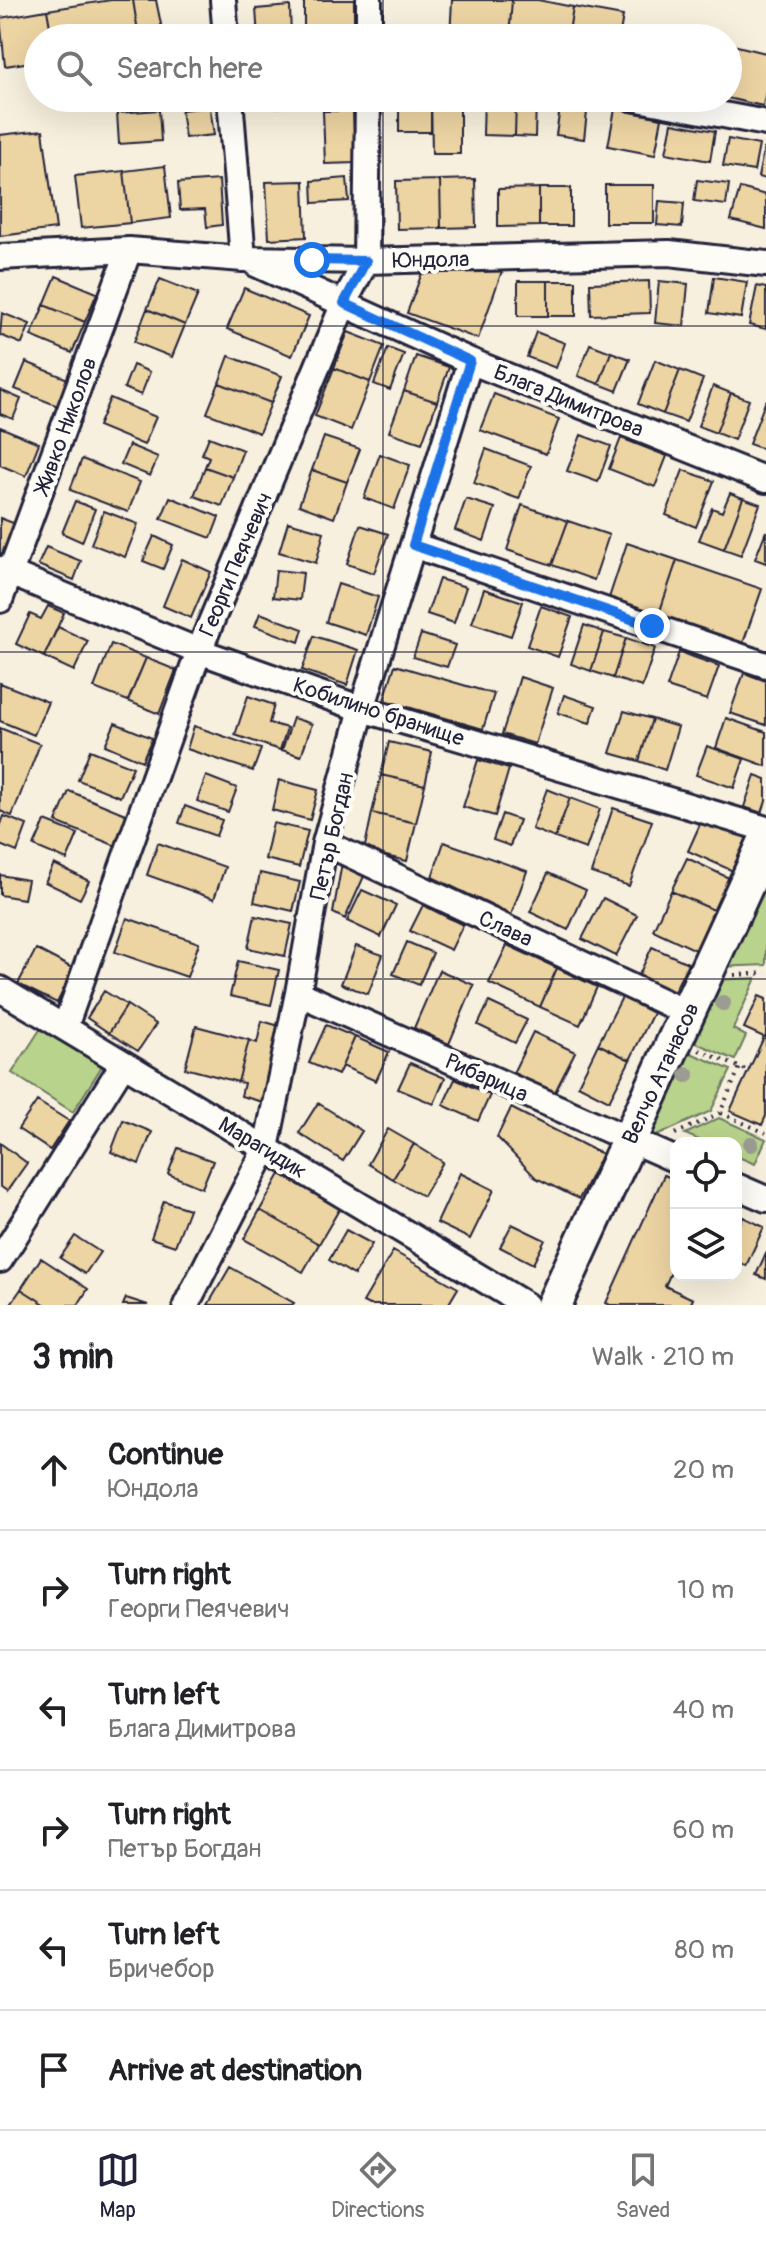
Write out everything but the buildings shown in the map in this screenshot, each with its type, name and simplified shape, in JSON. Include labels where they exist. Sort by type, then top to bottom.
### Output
[{"type":"street","points":[[223,0],[225,24]]},
{"type":"street","points":[[369,0],[369,24]]},
{"type":"street","points":[[231,112],[243,259]]},
{"type":"street","name":"Георги Пеячевич","points":[[65,1027],[199,651],[344,303],[366,261],[368,112]]},
{"type":"street","points":[[707,112],[766,123]]},
{"type":"street","name":"Юндола","points":[[0,257],[129,250],[243,259],[366,261],[669,253],[766,264]]},
{"type":"street","name":"Живко Николов","points":[[0,600],[6,571],[129,250]]},
{"type":"street","name":"Блага Димитрова","points":[[243,259],[470,361],[766,480]]},
{"type":"street","name":"Петър Богдан","points":[[186,1305],[266,1148],[325,843],[362,709],[470,361]]},
{"type":"street","points":[[413,545],[766,665]]},
{"type":"street","name":"Кобилино бранище","points":[[6,571],[199,651],[362,709],[766,829]]},
{"type":"street","name":"Велчо Атанасов","points":[[554,1305],[638,1144],[681,1026],[766,841]]},
{"type":"street","name":"Слава","points":[[325,843],[681,1026]]},
{"type":"street","name":"Марагидик","points":[[1,991],[526,1305]]},
{"type":"street","name":"Рибарица","points":[[298,993],[670,1157]]},
{"type":"street","points":[[0,1260],[123,1064]]},
{"type":"street","points":[[742,1189],[766,1199]]},
{"type":"path","points":[[681,1026],[748,1071]]},
{"type":"path","points":[[720,1113],[740,1067]]},
{"type":"path","points":[[638,1144],[720,1113],[766,1133]]},
{"type":"green space","points":[[766,866],[766,965],[718,967]]},
{"type":"green space","points":[[756,978],[733,1029],[746,1036],[735,1060],[687,1039],[715,980]]},
{"type":"green space","points":[[41,1028],[102,1066],[73,1112],[12,1073]]},
{"type":"green space","points":[[679,1048],[731,1070],[711,1111],[650,1139],[640,1133]]},
{"type":"green space","points":[[719,1118],[766,1139],[755,1164],[742,1159],[742,1137],[692,1137],[685,1134]]},
{"type":"route","points":[[312,260],[366,261],[344,303],[470,361],[413,545],[652,626]]}]
